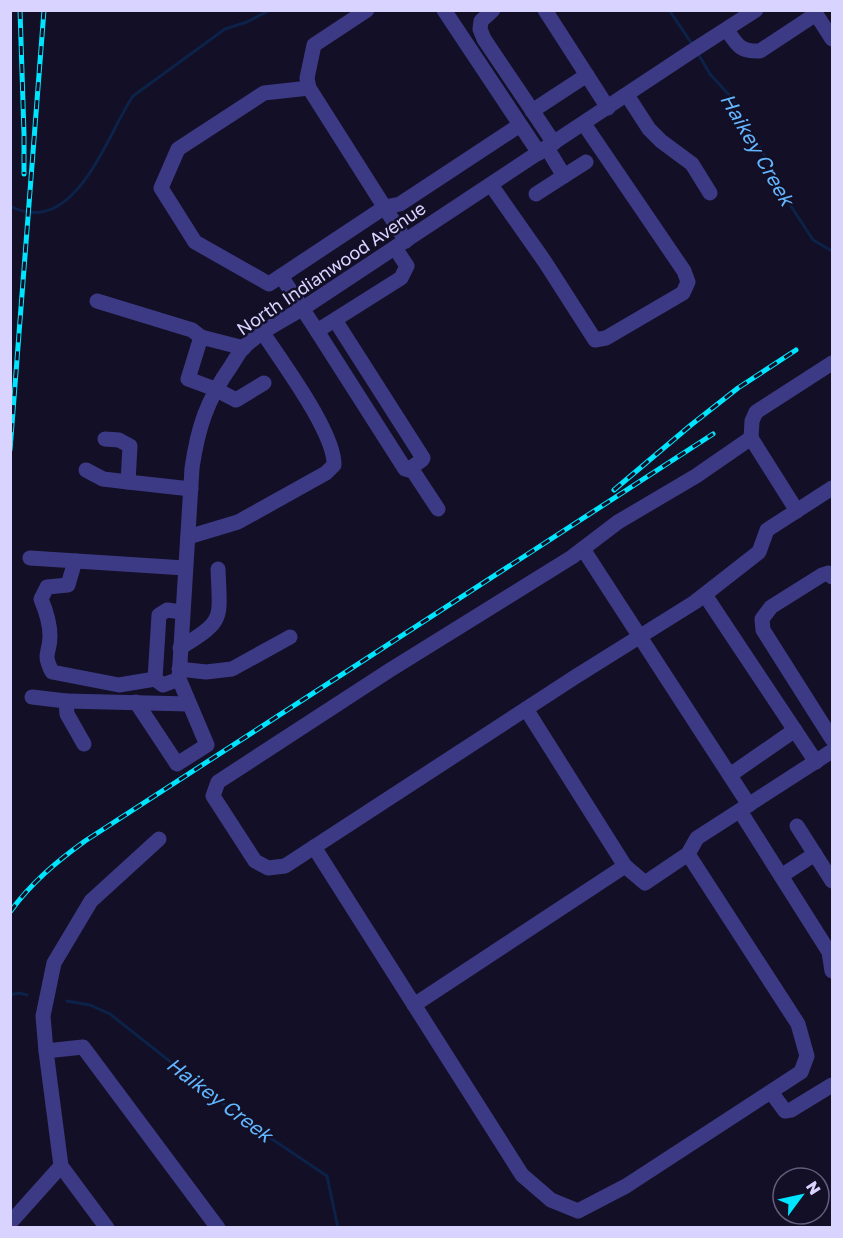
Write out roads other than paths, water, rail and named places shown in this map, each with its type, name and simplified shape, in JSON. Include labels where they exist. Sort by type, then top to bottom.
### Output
[{"type":"street","points":[[317,331],[401,278],[407,266],[401,244],[385,207],[309,88],[307,78],[314,45],[367,10]]},
{"type":"street","points":[[444,10],[520,125],[547,148]]},
{"type":"street","points":[[493,10],[481,21],[480,29],[484,39],[532,111],[547,148],[564,176]]},
{"type":"street","points":[[544,10],[608,108]]},
{"type":"street","name":"North Indianwood Avenue","points":[[136,702],[177,764],[207,745],[179,674],[191,489],[196,442],[203,414],[215,389],[244,348],[263,333],[756,10]]},
{"type":"street","points":[[727,30],[738,46],[748,51],[760,51],[816,14],[832,39]]},
{"type":"street","points":[[532,111],[586,75]]},
{"type":"street","points":[[309,88],[264,93],[178,149],[161,188],[195,242],[269,284],[385,207],[400,204],[520,125]]},
{"type":"street","points":[[627,95],[649,129],[692,164],[710,193]]},
{"type":"street","points":[[491,185],[545,262],[595,340],[606,338],[683,292],[688,282],[684,271],[584,124]]},
{"type":"street","points":[[536,194],[586,162]]},
{"type":"street","points":[[281,276],[405,469],[411,468],[423,458],[335,320]]},
{"type":"street","points":[[97,301],[192,330],[201,337],[244,348]]},
{"type":"street","points":[[188,537],[238,522],[326,473],[334,465],[334,455],[324,430],[263,333]]},
{"type":"street","points":[[201,337],[188,379],[236,400],[264,383]]},
{"type":"street","points":[[797,511],[751,438],[752,421],[756,412],[832,363]]},
{"type":"street","points":[[362,402],[379,391]]},
{"type":"street","points":[[751,438],[696,476],[618,522],[583,549],[390,670],[218,782],[213,796],[255,861],[268,868],[285,866],[705,595],[759,552],[767,530],[832,488]]},
{"type":"street","points":[[105,439],[119,440],[130,446],[128,482]]},
{"type":"street","points":[[411,468],[438,509]]},
{"type":"street","points":[[86,470],[103,479],[191,489]]},
{"type":"street","points":[[583,549],[730,775],[781,876],[829,952],[832,971]]},
{"type":"street","points":[[30,558],[185,568]]},
{"type":"street","points":[[75,561],[68,585],[47,586],[41,599],[47,612],[50,638],[46,660],[52,672],[119,685],[155,679],[163,685],[179,674],[232,669],[290,637]]},
{"type":"street","points":[[180,648],[208,630],[217,620],[220,608],[218,569]]},
{"type":"street","points":[[832,577],[828,573],[822,575],[771,607],[762,619],[763,630],[832,739]]},
{"type":"street","points":[[705,595],[816,762]]},
{"type":"street","points":[[155,679],[159,615],[167,610],[182,612]]},
{"type":"street","points":[[32,697],[66,701],[189,704]]},
{"type":"street","points":[[66,701],[67,714],[84,744]]},
{"type":"street","points":[[526,709],[625,866],[645,883],[688,854],[697,838],[832,751]]},
{"type":"street","points":[[730,775],[795,730]]},
{"type":"street","points":[[797,826],[832,881]]},
{"type":"street","points":[[107,1227],[61,1166],[43,1016],[54,963],[91,901],[159,839]]},
{"type":"street","points":[[314,847],[522,1175],[551,1200],[578,1211],[626,1186],[801,1072],[807,1056],[798,1024],[688,854]]},
{"type":"street","points":[[781,876],[815,854]]},
{"type":"street","points":[[414,1005],[625,866]]},
{"type":"street","points":[[46,1051],[83,1047],[218,1227]]},
{"type":"street","points":[[771,1092],[785,1111],[791,1110],[832,1085]]},
{"type":"street","points":[[10,1223],[61,1166]]},
{"type":"waterway","name":"Haikey Creek","points":[[10,206],[33,213],[53,208],[71,196],[100,156],[133,96],[225,29],[247,22],[270,10]]},
{"type":"waterway","name":"Haikey Creek","points":[[669,10],[692,44]]},
{"type":"waterway","name":"Haikey Creek","points":[[697,52],[710,74],[730,96],[770,165],[778,186],[813,240],[832,251]]},
{"type":"waterway","name":"Haikey Creek","points":[[10,995],[19,993],[27,995]]},
{"type":"waterway","name":"Haikey Creek","points":[[67,1001],[90,1005],[110,1014],[248,1123],[327,1176],[338,1228]]},
{"type":"railway","points":[[20,10],[24,174]]},
{"type":"railway","points":[[10,450],[44,10]]},
{"type":"railway","points":[[614,490],[738,388],[796,350]]},
{"type":"railway","points":[[10,912],[44,874],[85,841],[713,434]]}]
